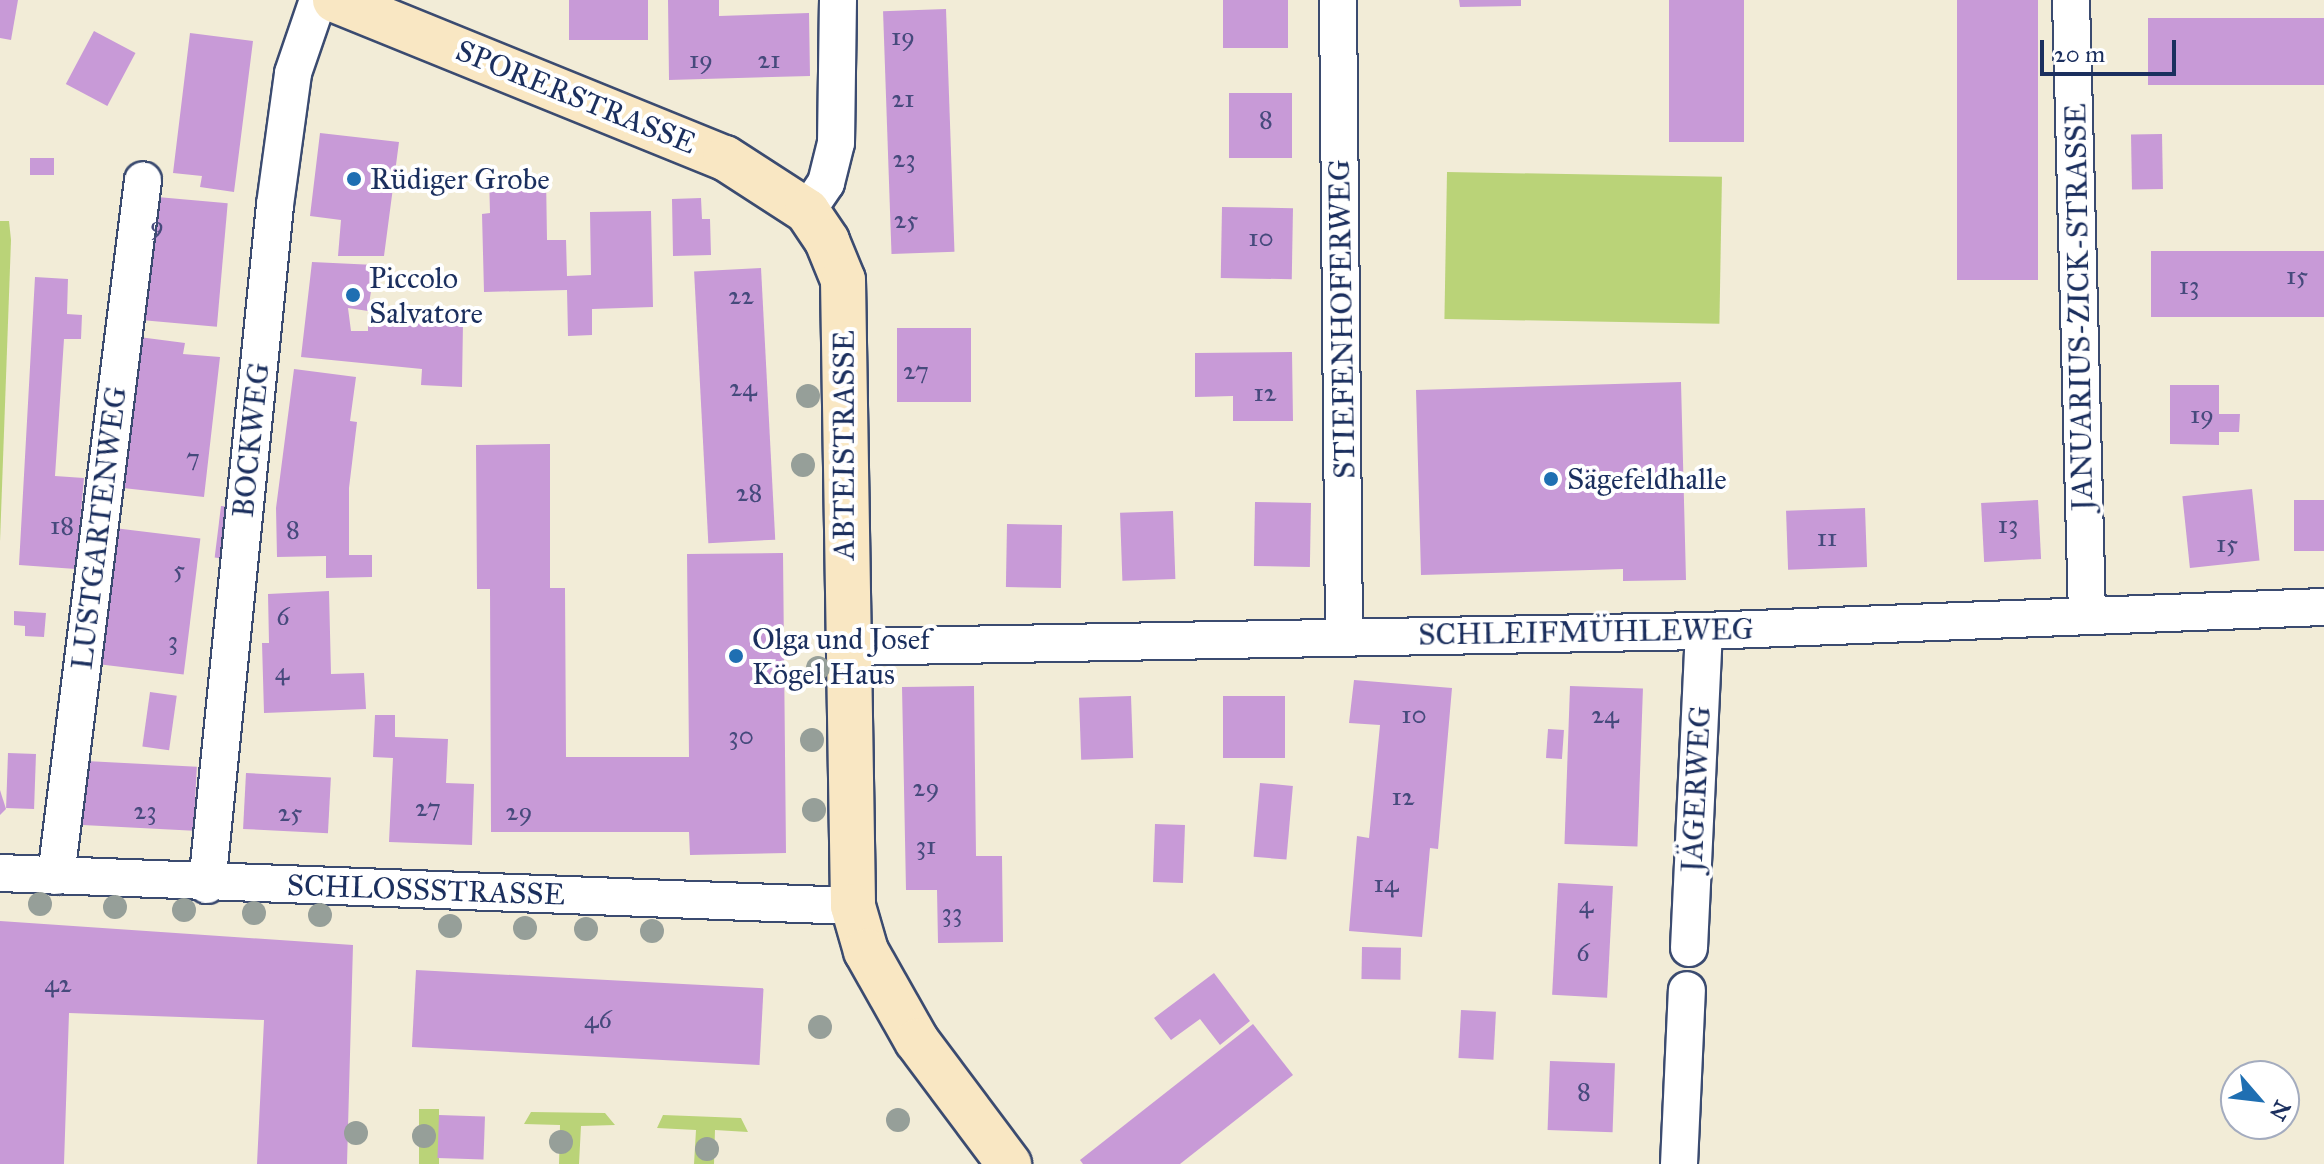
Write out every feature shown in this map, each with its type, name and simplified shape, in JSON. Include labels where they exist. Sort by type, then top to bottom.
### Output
[{"type":"main road","name":"SPORERSTRASSE","points":[[335,0],[725,158],[807,211]]},
{"type":"main road","name":"ABTEISTRASSE","points":[[807,211],[827,241],[843,280],[853,906],[866,951],[917,1041],[1009,1164]]},
{"type":"street","name":"BOCKWEG","points":[[207,885],[275,205],[293,73],[318,0]]},
{"type":"street","points":[[807,211],[826,183],[836,143],[838,0]]},
{"type":"street","name":"STIEFENHOFERWEG","points":[[1338,0],[1344,637]]},
{"type":"street","name":"JANUARIUS-ZICK-STRASSE","points":[[2071,0],[2087,615]]},
{"type":"street","name":"LUSTGARTENWEG","points":[[56,876],[143,180]]},
{"type":"street","name":"SCHLEIFMÜHLEWEG","points":[[847,647],[1704,631],[2324,607]]},
{"type":"street","name":"JÄGERWEG","points":[[1689,948],[1704,631]]},
{"type":"street","name":"SCHLOSSSTRASSE","points":[[0,873],[207,885],[853,906]]},
{"type":"street","points":[[1679,1164],[1687,990]]},
{"type":"green space","points":[[1447,172],[1722,177],[1719,324],[1444,319]]},
{"type":"green space","points":[[0,221],[9,221],[11,240],[0,542]]},
{"type":"green space","points":[[419,1109],[439,1109],[439,1164],[419,1164]]},
{"type":"green space","points":[[531,1112],[605,1113],[615,1125],[581,1126],[579,1164],[559,1164],[560,1125],[524,1124]]},
{"type":"green space","points":[[663,1115],[741,1118],[748,1132],[715,1130],[714,1164],[694,1164],[696,1130],[657,1128]]},
{"type":"building","points":[[0,0],[18,0],[11,40],[0,38]]},
{"type":"building","points":[[569,0],[648,0],[648,40],[569,40]]},
{"type":"building","points":[[668,0],[719,0],[719,16],[809,13],[810,76],[669,80]]},
{"type":"building","points":[[1223,0],[1288,0],[1288,48],[1223,48]]},
{"type":"building","points":[[1459,0],[1521,0],[1521,6],[1460,7]]},
{"type":"building","points":[[1669,0],[1744,0],[1744,142],[1669,142]]},
{"type":"building","points":[[1957,0],[2038,0],[2038,280],[1957,280]]},
{"type":"building","points":[[946,9],[954,252],[892,254],[883,11]]},
{"type":"building","points":[[2148,18],[2324,18],[2324,85],[2148,85]]},
{"type":"building","points":[[94,31],[135,53],[107,106],[66,84]]},
{"type":"building","points":[[190,33],[253,41],[234,192],[200,187],[202,176],[173,173]]},
{"type":"building","points":[[1229,93],[1292,93],[1292,158],[1229,158]]},
{"type":"building","name":"Rüdiger Grobe","points":[[320,133],[399,142],[384,256],[338,256],[341,220],[310,216]]},
{"type":"building","points":[[2162,134],[2163,189],[2132,190],[2131,135]]},
{"type":"building","points":[[30,158],[54,158],[54,175],[30,175]]},
{"type":"building","points":[[546,175],[547,240],[566,240],[567,276],[591,275],[590,212],[651,211],[653,307],[592,309],[592,335],[568,336],[567,290],[484,292],[482,214],[490,213],[489,176]]},
{"type":"building","points":[[146,196],[228,203],[217,327],[135,320]]},
{"type":"building","points":[[701,198],[702,219],[710,219],[711,255],[673,256],[672,199]]},
{"type":"building","points":[[1222,207],[1293,208],[1292,279],[1221,278]]},
{"type":"building","points":[[2151,251],[2324,251],[2324,317],[2151,317]]},
{"type":"building","points":[[312,262],[375,265],[368,311],[348,308],[351,331],[368,331],[368,320],[463,322],[462,387],[421,385],[422,369],[301,357]]},
{"type":"building","points":[[761,268],[775,540],[708,543],[694,272]]},
{"type":"building","points":[[35,277],[68,279],[67,314],[82,315],[81,339],[64,339],[55,476],[84,478],[76,569],[19,565]]},
{"type":"building","points":[[897,328],[971,328],[971,402],[897,402]]},
{"type":"building","points":[[139,337],[185,343],[183,354],[220,357],[204,497],[114,487]]},
{"type":"building","points":[[1292,352],[1293,421],[1233,421],[1233,396],[1195,397],[1195,353]]},
{"type":"building","points":[[294,369],[356,377],[350,421],[357,422],[349,488],[349,555],[372,555],[372,577],[326,578],[326,556],[277,557],[276,508]]},
{"type":"building","name":"Sägefeldhalle","points":[[1681,382],[1686,580],[1623,581],[1623,569],[1421,575],[1416,390]]},
{"type":"building","points":[[2170,385],[2219,385],[2219,414],[2240,414],[2239,432],[2219,432],[2219,445],[2170,444]]},
{"type":"building","points":[[550,444],[550,588],[565,588],[566,757],[689,757],[687,554],[783,553],[786,853],[690,855],[689,832],[491,832],[490,589],[477,589],[476,445]]},
{"type":"building","points":[[2252,489],[2260,561],[2190,568],[2182,496]]},
{"type":"building","points":[[2038,500],[2041,559],[1984,562],[1981,503]]},
{"type":"building","points":[[2294,500],[2324,500],[2324,551],[2294,551]]},
{"type":"building","points":[[1255,502],[1311,503],[1310,567],[1254,566]]},
{"type":"building","points":[[221,506],[238,508],[232,560],[215,558]]},
{"type":"building","points":[[1865,508],[1867,567],[1788,570],[1786,511]]},
{"type":"building","points":[[1173,511],[1175,579],[1122,581],[1120,513]]},
{"type":"building","points":[[1007,524],[1062,525],[1061,588],[1006,587]]},
{"type":"building","points":[[114,528],[200,539],[184,675],[97,664]]},
{"type":"building","points":[[329,591],[331,674],[364,673],[366,709],[264,713],[262,643],[269,643],[268,594]]},
{"type":"building","points":[[14,611],[46,613],[44,637],[25,636],[25,626],[14,625]]},
{"type":"building","points":[[1354,680],[1452,688],[1438,849],[1430,848],[1422,937],[1349,931],[1357,836],[1369,838],[1380,725],[1349,723]]},
{"type":"building","points":[[974,686],[976,856],[1002,856],[1003,942],[938,943],[937,890],[906,890],[902,687]]},
{"type":"building","points":[[1570,686],[1643,689],[1637,846],[1564,844]]},
{"type":"building","points":[[150,692],[177,696],[169,750],[142,746]]},
{"type":"building","points":[[1131,696],[1133,758],[1081,760],[1079,698]]},
{"type":"building","points":[[1223,696],[1285,696],[1285,758],[1223,758]]},
{"type":"building","points":[[375,715],[395,715],[395,737],[448,739],[446,783],[474,784],[472,845],[389,842],[393,758],[373,757]]},
{"type":"building","points":[[1548,729],[1564,730],[1562,759],[1546,758]]},
{"type":"building","points":[[8,753],[36,754],[34,809],[6,808]]},
{"type":"building","points":[[86,761],[197,767],[193,831],[83,825]]},
{"type":"building","points":[[246,773],[331,777],[328,833],[243,829]]},
{"type":"building","points":[[1260,783],[1293,786],[1286,860],[1254,857]]},
{"type":"building","points":[[0,790],[6,809],[0,815]]},
{"type":"building","points":[[1155,824],[1185,825],[1183,883],[1153,882]]},
{"type":"building","points":[[1558,883],[1613,886],[1607,998],[1552,995]]},
{"type":"building","points":[[0,921],[353,945],[347,1164],[257,1164],[264,1020],[69,1013],[64,1164],[0,1164]]},
{"type":"building","points":[[1362,947],[1401,948],[1400,980],[1361,979]]},
{"type":"building","points":[[416,970],[764,988],[759,1065],[412,1047]]},
{"type":"building","points":[[1214,973],[1250,1021],[1220,1045],[1200,1019],[1171,1040],[1154,1018]]},
{"type":"building","points":[[1461,1010],[1496,1012],[1493,1060],[1458,1058]]},
{"type":"building","points":[[1253,1024],[1293,1075],[1180,1164],[1083,1164],[1080,1160]]},
{"type":"building","points":[[1550,1061],[1615,1063],[1613,1132],[1548,1130]]},
{"type":"building","points":[[439,1115],[485,1117],[483,1160],[437,1158]]},
{"type":"place","name":"Rüdiger Grobe","points":[[354,179]]},
{"type":"place","name":"Piccolo Salvatore","points":[[353,295]]},
{"type":"place","name":"Sägefeldhalle","points":[[1551,479]]},
{"type":"place","name":"Olga und Josef Kögel Haus","points":[[736,656]]}]
